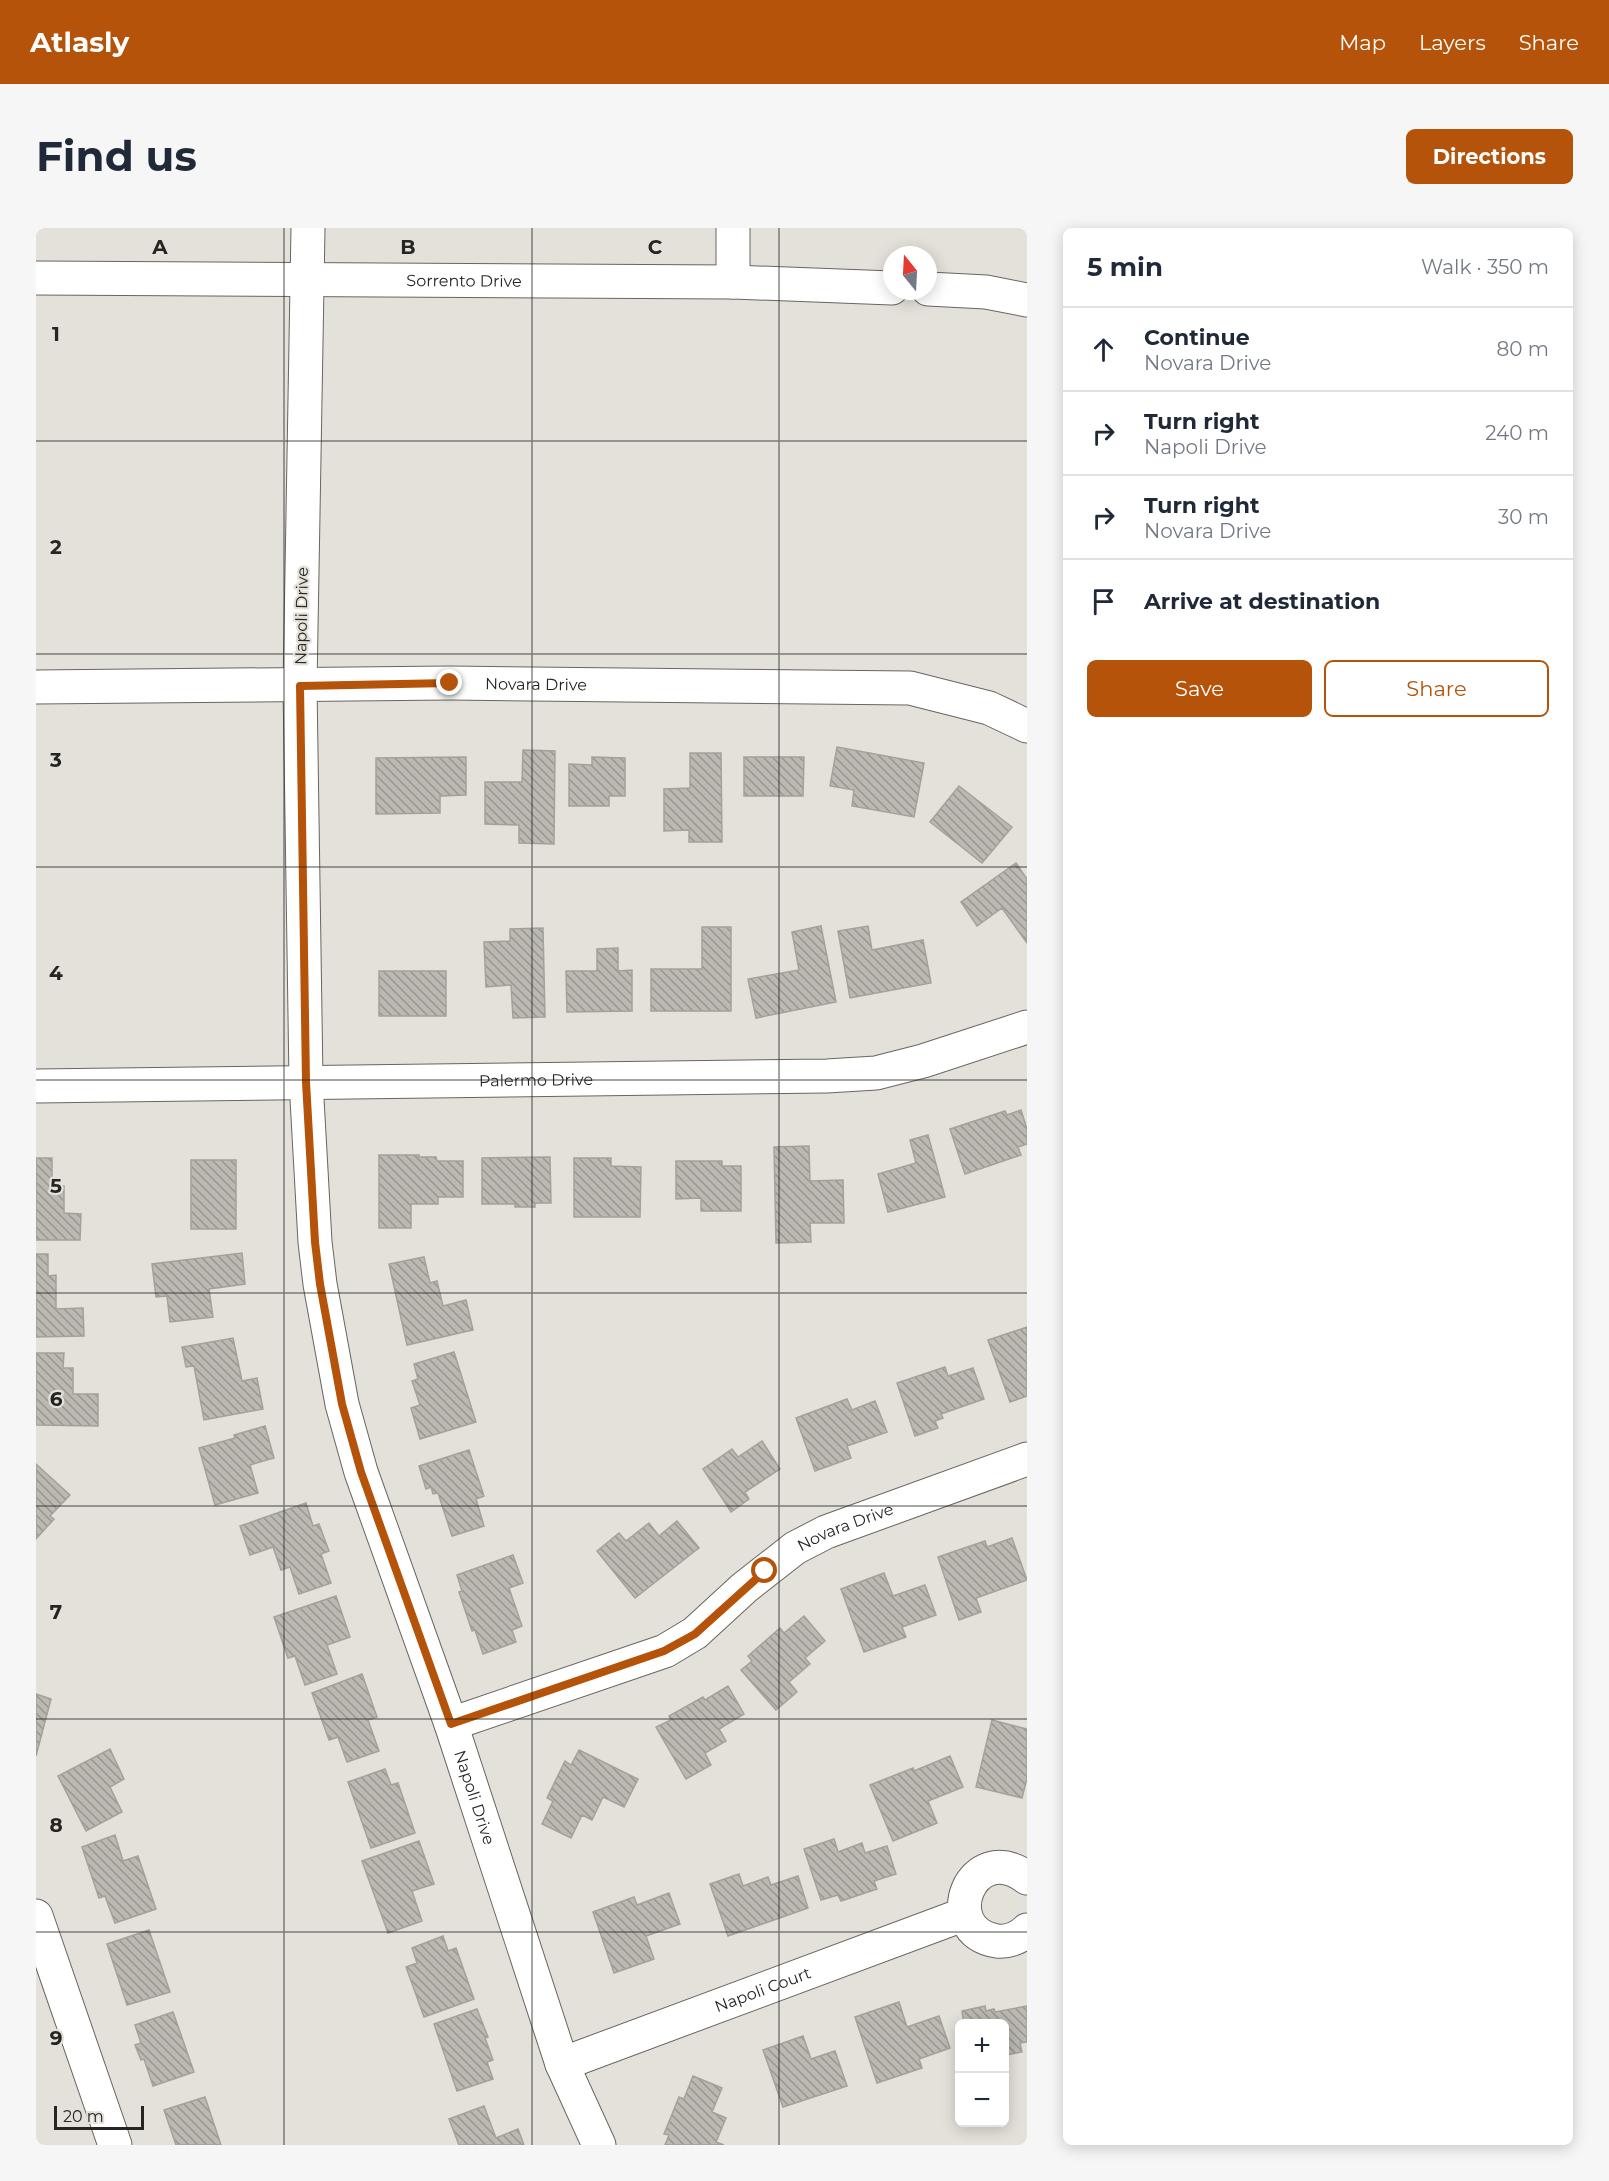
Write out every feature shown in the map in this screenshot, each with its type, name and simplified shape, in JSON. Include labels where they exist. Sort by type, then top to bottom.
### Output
[{"type":"street","name":"Napoli Drive","points":[[308,228],[300,686],[306,1082],[315,1242],[329,1338],[342,1404],[361,1472],[451,1724],[561,2064],[599,2145]]},
{"type":"street","points":[[732,228],[733,282]]},
{"type":"street","name":"Sorrento Drive","points":[[36,278],[733,282],[883,288]]},
{"type":"street","points":[[937,289],[986,292],[1027,300]]},
{"type":"street","name":"Novara Drive","points":[[36,687],[450,683],[910,687],[989,708],[1027,726]]},
{"type":"street","name":"Palermo Drive","points":[[36,1086],[827,1076],[876,1073],[923,1061],[1027,1027]]},
{"type":"street","name":"Novara Drive","points":[[451,1724],[664,1651],[695,1634],[744,1588],[795,1548],[826,1532],[1027,1460]]},
{"type":"street","points":[[1027,1878],[1018,1871],[1006,1867],[994,1867],[982,1872],[973,1880],[966,1890],[964,1902],[965,1914],[970,1926],[990,1940],[1014,1939],[1027,1930]]},
{"type":"street","name":"Napoli Court","points":[[561,2064],[965,1914]]},
{"type":"street","points":[[36,1916],[115,2145]]},
{"type":"building","points":[[837,747],[924,763],[914,817],[852,806],[854,790],[830,786]]},
{"type":"building","points":[[523,750],[555,751],[554,844],[519,843],[519,825],[485,824],[485,782],[522,782]]},
{"type":"building","points":[[690,753],[721,753],[722,842],[689,842],[689,830],[664,831],[664,789],[690,788]]},
{"type":"building","points":[[466,757],[466,795],[440,796],[440,813],[376,814],[376,758]]},
{"type":"building","points":[[592,757],[625,758],[625,796],[609,796],[609,806],[569,806],[569,764],[592,765]]},
{"type":"building","points":[[744,757],[804,757],[803,796],[744,796]]},
{"type":"building","points":[[959,786],[1012,827],[982,863],[930,822]]},
{"type":"building","points":[[1016,863],[1027,879],[1027,943],[1002,908],[977,926],[961,902]]},
{"type":"building","points":[[821,926],[836,1002],[756,1018],[748,979],[799,970],[792,932]]},
{"type":"building","points":[[868,926],[872,950],[923,940],[931,983],[850,998],[838,931]]},
{"type":"building","points":[[702,927],[731,927],[731,1011],[651,1011],[651,969],[702,969]]},
{"type":"building","points":[[543,928],[545,1017],[513,1018],[511,985],[486,987],[484,942],[510,941],[510,929]]},
{"type":"building","points":[[618,948],[618,971],[632,970],[632,1011],[567,1012],[566,971],[597,971],[597,949]]},
{"type":"building","points":[[379,971],[446,971],[446,1016],[379,1016]]},
{"type":"building","points":[[1021,1110],[1027,1129],[1027,1144],[1018,1147],[1021,1155],[965,1174],[950,1129],[1005,1111],[1007,1115]]},
{"type":"building","points":[[928,1135],[945,1197],[888,1212],[878,1174],[916,1163],[910,1140]]},
{"type":"building","points":[[809,1146],[810,1181],[843,1180],[844,1223],[810,1223],[811,1242],[776,1243],[774,1147]]},
{"type":"building","points":[[379,1155],[419,1155],[419,1157],[436,1157],[437,1161],[463,1161],[463,1197],[438,1197],[438,1204],[411,1204],[411,1228],[379,1228]]},
{"type":"building","points":[[550,1157],[551,1203],[535,1203],[535,1207],[515,1207],[515,1204],[482,1204],[482,1158]]},
{"type":"building","points":[[36,1158],[52,1158],[52,1185],[64,1186],[64,1213],[81,1214],[80,1240],[36,1240]]},
{"type":"building","points":[[574,1158],[611,1158],[611,1166],[641,1167],[640,1217],[574,1217]]},
{"type":"building","points":[[191,1160],[236,1160],[236,1229],[191,1229]]},
{"type":"building","points":[[676,1161],[722,1161],[722,1166],[741,1166],[741,1211],[701,1211],[701,1198],[676,1199]]},
{"type":"building","points":[[242,1253],[245,1284],[209,1289],[213,1317],[170,1322],[167,1296],[156,1297],[152,1264]]},
{"type":"building","points":[[36,1254],[48,1254],[48,1276],[56,1275],[56,1309],[83,1308],[84,1336],[36,1337]]},
{"type":"building","points":[[424,1257],[430,1283],[437,1281],[443,1306],[466,1300],[473,1330],[407,1345],[389,1264]]},
{"type":"building","points":[[1027,1327],[1027,1396],[1010,1402],[988,1340]]},
{"type":"building","points":[[233,1338],[242,1381],[257,1378],[263,1409],[204,1420],[194,1366],[186,1367],[182,1347]]},
{"type":"building","points":[[454,1352],[476,1422],[420,1439],[411,1408],[420,1405],[412,1381],[418,1379],[414,1364]]},
{"type":"building","points":[[36,1353],[64,1353],[63,1368],[73,1368],[73,1394],[98,1394],[98,1426],[36,1425]]},
{"type":"building","points":[[945,1367],[948,1376],[973,1368],[984,1399],[941,1414],[943,1418],[935,1421],[938,1428],[915,1436],[897,1383]]},
{"type":"building","points":[[847,1399],[852,1410],[875,1401],[887,1432],[847,1446],[851,1458],[815,1471],[796,1418]]},
{"type":"building","points":[[265,1426],[274,1458],[250,1465],[258,1493],[215,1505],[199,1448],[235,1438],[234,1435]]},
{"type":"building","points":[[762,1441],[780,1469],[745,1492],[749,1499],[731,1512],[703,1469],[732,1449],[738,1457]]},
{"type":"building","points":[[469,1450],[484,1496],[476,1499],[484,1526],[452,1536],[438,1493],[433,1494],[431,1487],[426,1489],[419,1466]]},
{"type":"building","points":[[36,1464],[70,1495],[50,1516],[54,1519],[36,1539]]},
{"type":"building","points":[[306,1503],[313,1526],[319,1524],[329,1551],[321,1554],[331,1583],[299,1594],[290,1567],[281,1570],[273,1547],[250,1555],[240,1526]]},
{"type":"building","points":[[677,1521],[699,1548],[635,1598],[597,1551],[619,1533],[626,1541],[649,1523],[659,1536]]},
{"type":"building","points":[[1012,1538],[1027,1580],[976,1598],[981,1612],[959,1620],[938,1557],[985,1541],[987,1547]]},
{"type":"building","points":[[513,1555],[523,1583],[509,1588],[522,1626],[512,1630],[516,1642],[483,1654],[475,1630],[472,1631],[459,1592],[462,1591],[457,1575]]},
{"type":"building","points":[[884,1573],[893,1596],[925,1585],[936,1615],[902,1627],[906,1637],[864,1652],[841,1589]]},
{"type":"building","points":[[336,1596],[350,1637],[327,1645],[337,1674],[305,1685],[295,1656],[288,1658],[274,1617]]},
{"type":"building","points":[[804,1616],[825,1641],[805,1658],[810,1664],[789,1682],[797,1692],[776,1710],[741,1670],[752,1661],[748,1656],[780,1628],[784,1633]]},
{"type":"building","points":[[362,1674],[377,1717],[368,1720],[379,1751],[347,1762],[338,1737],[329,1740],[312,1693]]},
{"type":"building","points":[[728,1686],[744,1714],[719,1729],[726,1741],[705,1753],[711,1765],[686,1779],[656,1727],[671,1720],[669,1716],[703,1697],[705,1700]]},
{"type":"building","points":[[36,1694],[51,1699],[36,1756]]},
{"type":"building","points":[[992,1720],[1027,1729],[1027,1778],[1022,1798],[976,1787]]},
{"type":"building","points":[[110,1749],[124,1779],[110,1787],[122,1812],[86,1831],[58,1776]]},
{"type":"building","points":[[579,1750],[638,1779],[624,1807],[603,1797],[592,1820],[582,1815],[571,1838],[542,1824],[553,1801],[547,1798],[565,1761],[571,1765]]},
{"type":"building","points":[[950,1756],[963,1787],[928,1801],[937,1823],[893,1841],[870,1785],[913,1768],[914,1771]]},
{"type":"building","points":[[385,1769],[391,1785],[398,1783],[415,1833],[371,1848],[348,1782]]},
{"type":"building","points":[[115,1835],[123,1861],[138,1856],[156,1909],[115,1923],[105,1896],[99,1898],[82,1847]]},
{"type":"building","points":[[834,1839],[838,1852],[862,1843],[865,1853],[887,1846],[896,1874],[874,1881],[877,1889],[841,1901],[838,1895],[821,1900],[804,1849]]},
{"type":"building","points":[[419,1841],[434,1884],[412,1891],[422,1921],[388,1933],[362,1861]]},
{"type":"building","points":[[739,1874],[743,1886],[768,1877],[771,1885],[798,1876],[808,1908],[728,1936],[710,1884]]},
{"type":"building","points":[[669,1893],[680,1924],[646,1936],[654,1959],[614,1973],[593,1912],[634,1897],[637,1905]]},
{"type":"building","points":[[149,1930],[170,1992],[127,2005],[107,1944]]},
{"type":"building","points":[[443,1936],[448,1951],[456,1948],[474,1999],[424,2017],[406,1967],[417,1963],[412,1948]]},
{"type":"building","points":[[899,2002],[907,2027],[939,2016],[950,2048],[919,2059],[922,2068],[877,2083],[855,2017]]},
{"type":"building","points":[[985,2006],[986,2011],[994,2009],[995,2012],[1027,2006],[1027,2042],[1020,2043],[1022,2052],[1009,2054],[1009,2019],[963,2019],[962,2011]]},
{"type":"building","points":[[477,2009],[488,2037],[485,2038],[493,2060],[487,2062],[493,2079],[457,2091],[434,2024]]},
{"type":"building","points":[[173,2012],[194,2072],[153,2086],[144,2059],[141,2060],[135,2045],[141,2043],[135,2025]]},
{"type":"building","points":[[803,2036],[811,2059],[835,2051],[847,2086],[783,2107],[763,2050]]},
{"type":"building","points":[[693,2076],[722,2088],[712,2112],[726,2118],[716,2142],[724,2145],[665,2145],[669,2135],[664,2134],[679,2097],[684,2099]]},
{"type":"building","points":[[205,2097],[221,2145],[176,2145],[164,2110]]},
{"type":"building","points":[[484,2106],[496,2138],[518,2129],[524,2145],[459,2145],[449,2119]]},
{"type":"route","points":[[450,683],[300,686],[306,1082],[315,1242],[320,1284],[342,1404],[361,1472],[451,1724],[664,1651],[695,1634],[765,1571]]}]
